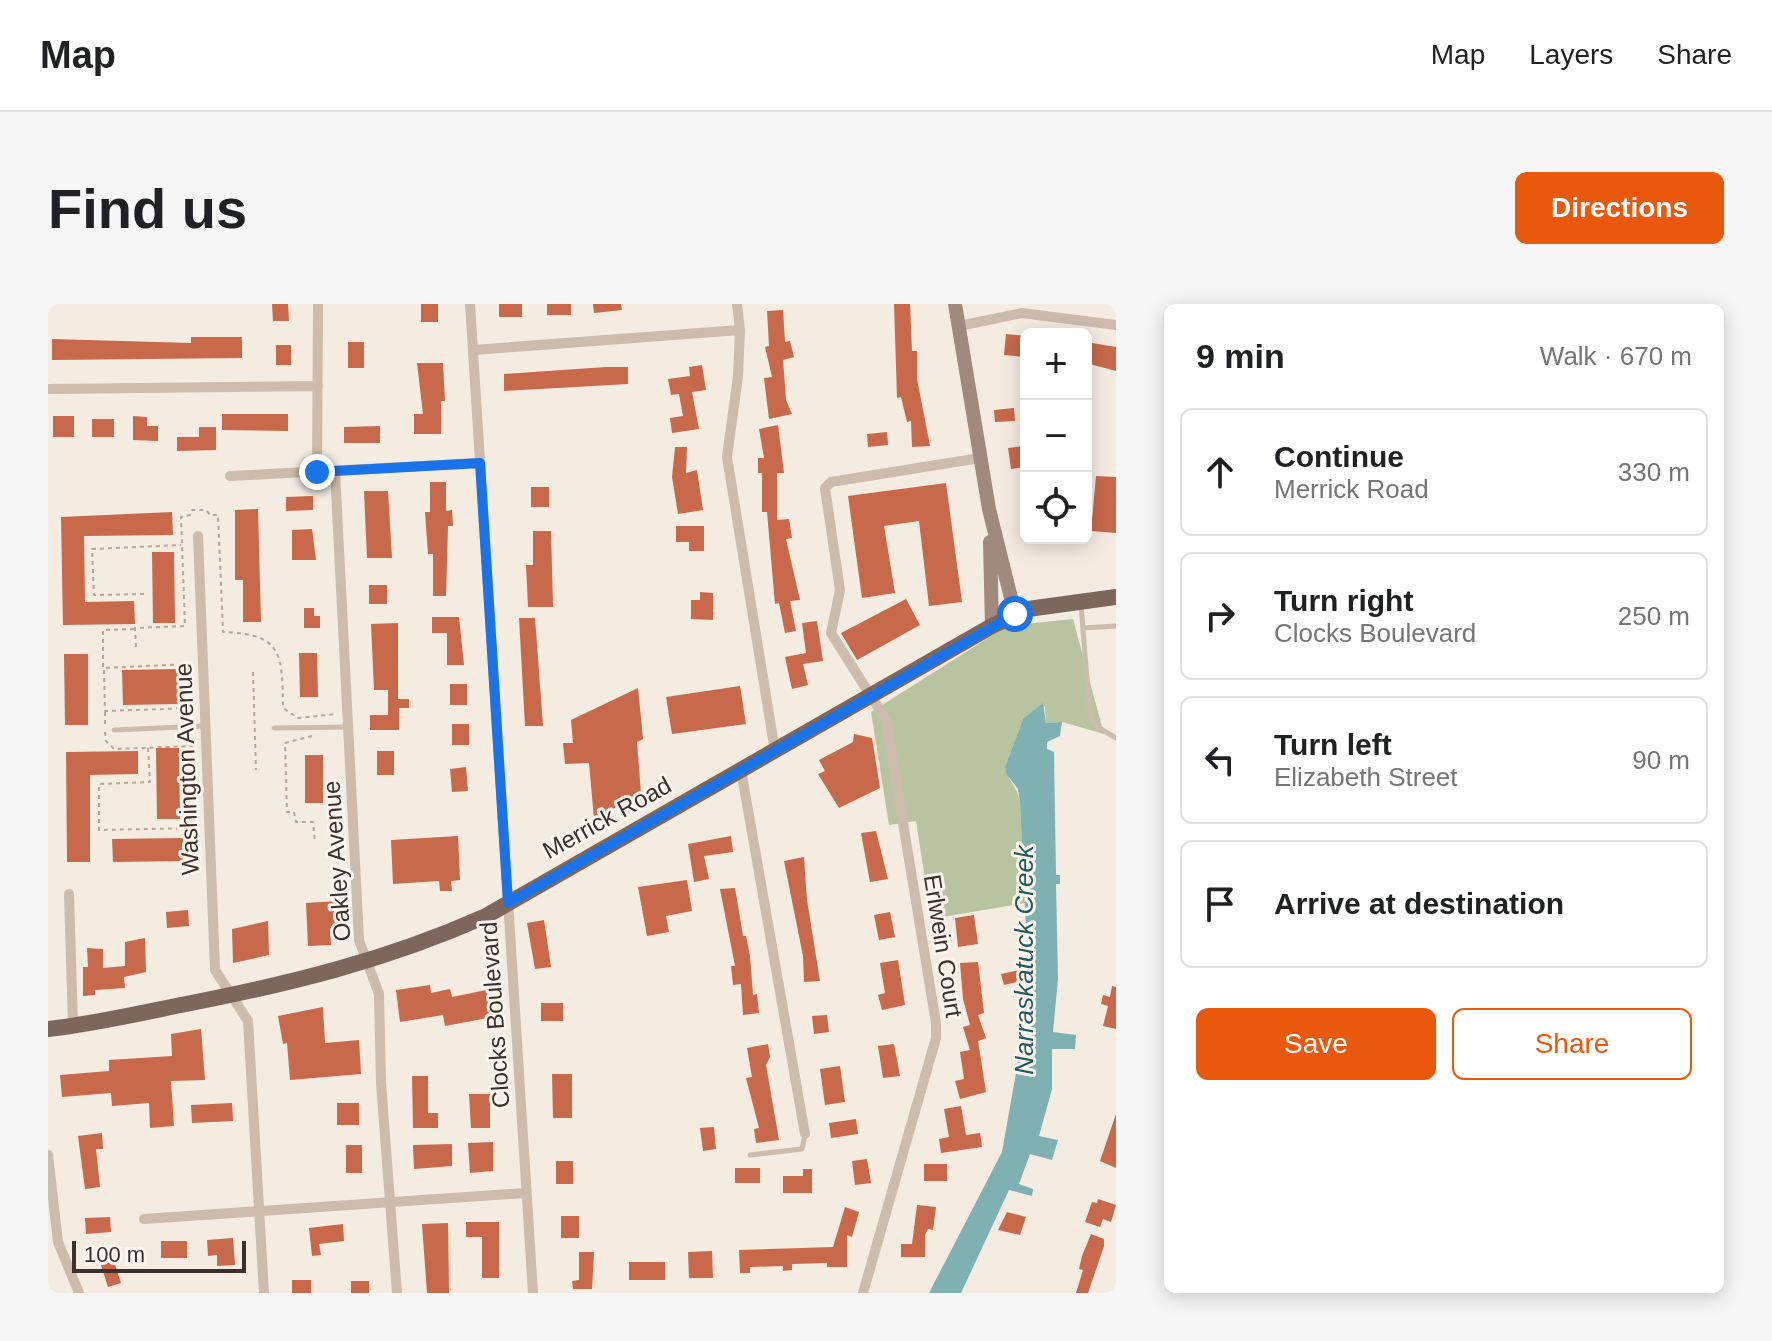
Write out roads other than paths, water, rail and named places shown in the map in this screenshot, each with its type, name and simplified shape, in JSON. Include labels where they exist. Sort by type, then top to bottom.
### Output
[{"type":"main road","points":[[955,304],[989,509],[1015,614]]},
{"type":"main road","points":[[989,509],[992,626]]},
{"type":"main road","name":"Merrick Road","points":[[48,1029],[232,995],[370,962],[437,938],[508,903],[1015,614],[1116,597]]},
{"type":"street","points":[[317,472],[318,304]]},
{"type":"street","name":"Clocks Boulevard","points":[[470,304],[533,1293]]},
{"type":"street","points":[[737,304],[740,330],[727,457],[775,751]]},
{"type":"street","points":[[959,326],[1022,313],[1116,325]]},
{"type":"street","points":[[473,350],[740,330]]},
{"type":"street","points":[[48,389],[318,386]]},
{"type":"street","name":"Erlwein Court","points":[[863,1293],[936,1038],[886,720],[831,633],[840,590],[828,485],[980,458]]},
{"type":"street","points":[[230,476],[480,463]]},
{"type":"street","name":"Oakley Avenue","points":[[335,471],[359,940],[370,962],[379,994],[397,1293]]},
{"type":"street","name":"Washington Avenue","points":[[198,536],[215,970],[248,1021],[264,1293]]},
{"type":"street","points":[[741,770],[805,1134]]},
{"type":"street","points":[[69,894],[73,1026]]},
{"type":"street","points":[[48,1155],[58,1242],[79,1293]]},
{"type":"street","points":[[144,1219],[526,1193]]},
{"type":"lane","points":[[1081,601],[1090,717],[1096,726],[1116,738]]},
{"type":"lane","points":[[1083,628],[1116,626]]},
{"type":"lane","points":[[114,730],[206,726]]},
{"type":"lane","points":[[274,728],[347,727]]},
{"type":"lane","points":[[750,1155],[802,1149],[805,1134]]},
{"type":"water","points":[[1043,703],[1046,723],[1062,722],[1060,736],[1047,742],[1047,749],[1054,752],[1056,875],[1060,875],[1060,884],[1056,884],[1058,979],[1053,1032],[1076,1035],[1075,1049],[1052,1049],[1052,1089],[1039,1136],[1058,1140],[1052,1160],[1030,1154],[1019,1184],[1033,1189],[1032,1196],[1009,1190],[961,1293],[929,1293],[1002,1152],[1019,1056],[1028,973],[1020,802],[1018,789],[1005,767],[1023,719]]},
{"type":"water label","name":"Narraskatuck Creek","points":[[1024,960]]}]
